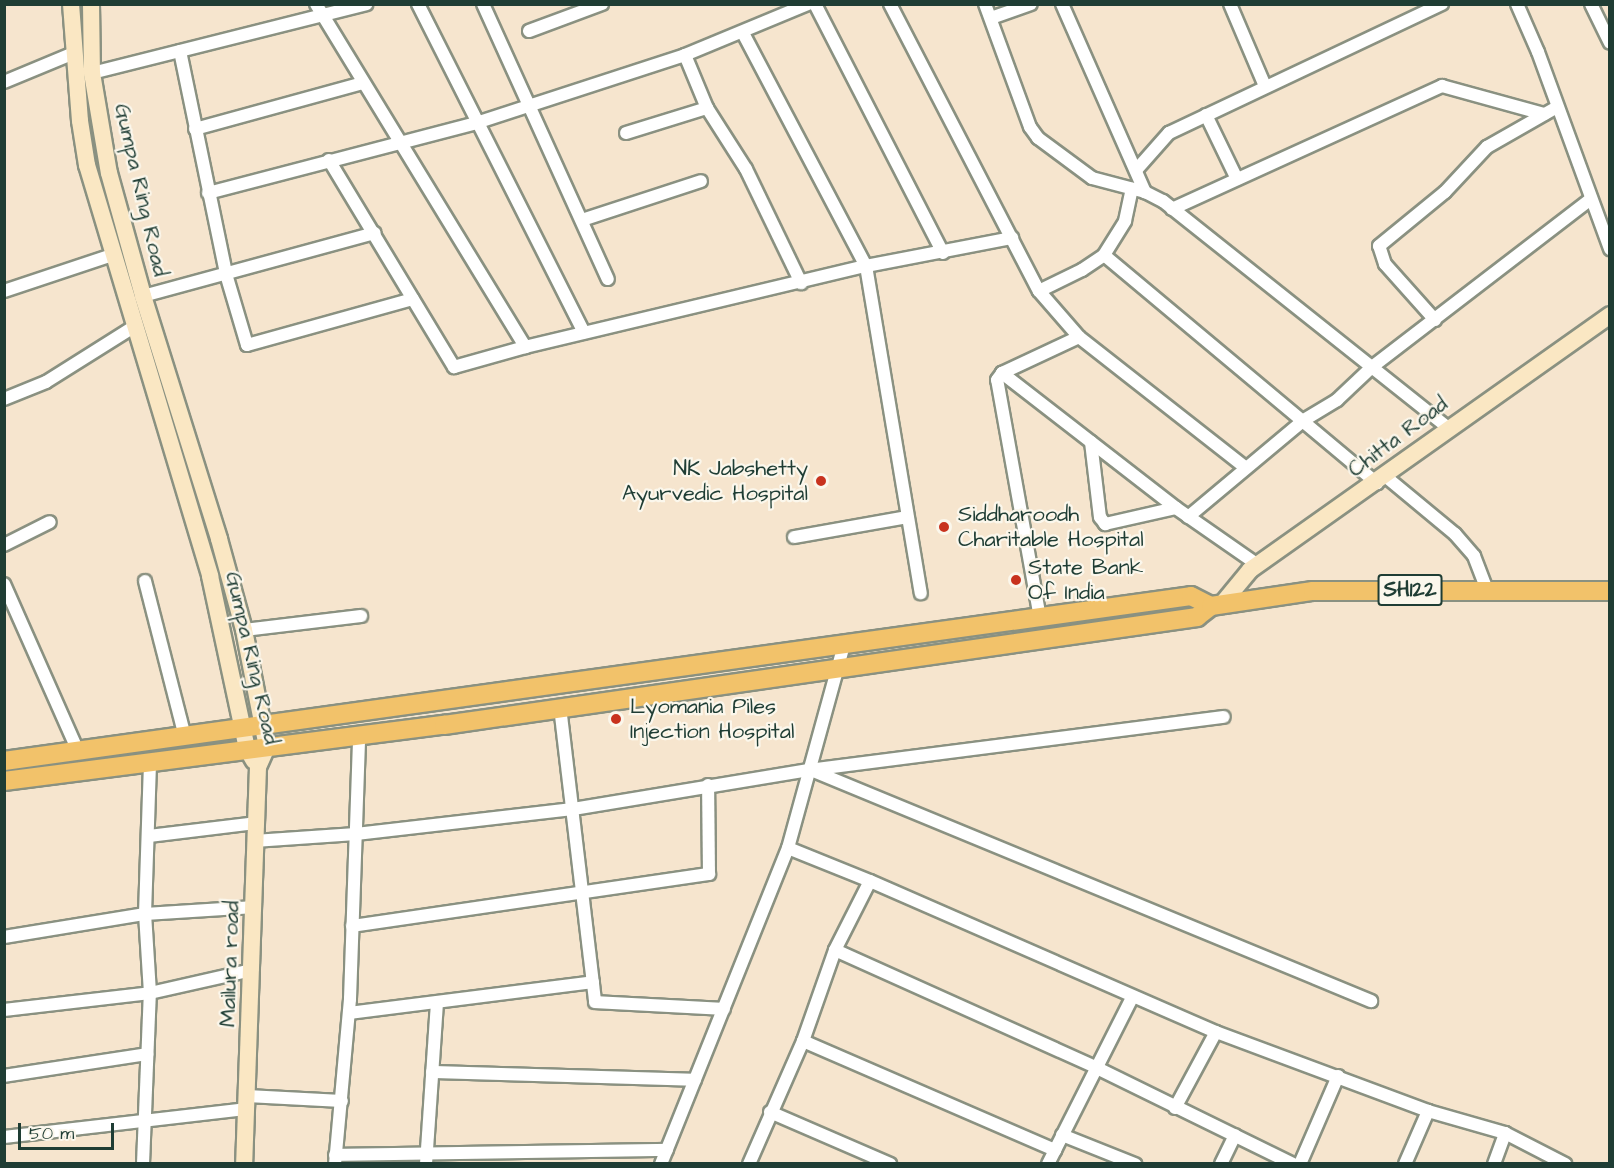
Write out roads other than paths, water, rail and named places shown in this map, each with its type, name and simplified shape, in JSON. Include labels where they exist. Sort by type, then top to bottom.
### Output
[{"type":"main road","name":"SH122","points":[[4,781],[359,736],[1197,617],[1216,605],[1312,591],[1610,591]]},
{"type":"main road","points":[[4,761],[1191,596],[1216,605]]},
{"type":"street","name":"Gumpa Ring Road","points":[[71,4],[83,144],[112,255],[213,583],[247,749],[258,767]]},
{"type":"street","name":"Gumpa Ring Road","points":[[91,4],[92,73],[110,173],[143,297],[244,630],[267,747],[258,767]]},
{"type":"street","points":[[316,4],[525,347]]},
{"type":"street","points":[[92,73],[366,4]]},
{"type":"street","points":[[418,4],[584,332]]},
{"type":"street","points":[[483,4],[608,279]]},
{"type":"street","points":[[529,31],[602,4]]},
{"type":"street","points":[[208,193],[477,123],[685,55],[807,4]]},
{"type":"street","points":[[815,4],[943,253]]},
{"type":"street","points":[[890,4],[1038,291],[1079,337],[1245,467]]},
{"type":"street","points":[[985,4],[1034,133],[1092,178],[1145,192],[1172,209],[1448,428]]},
{"type":"street","points":[[991,18],[1031,4]]},
{"type":"street","points":[[1062,4],[1138,168],[1145,192]]},
{"type":"street","points":[[1230,4],[1265,86]]},
{"type":"street","points":[[1138,168],[1169,133],[1442,4]]},
{"type":"street","points":[[1516,4],[1610,249]]},
{"type":"street","points":[[1591,4],[1610,43]]},
{"type":"street","points":[[742,33],[866,266],[921,593]]},
{"type":"street","points":[[180,51],[226,274],[248,345],[413,299]]},
{"type":"street","points":[[4,82],[74,53]]},
{"type":"street","points":[[685,55],[707,108],[746,169],[801,283]]},
{"type":"street","points":[[195,129],[363,83]]},
{"type":"street","points":[[1172,209],[1442,86],[1544,114]]},
{"type":"street","points":[[1435,321],[1384,264],[1379,255],[1379,246],[1445,192],[1487,147],[1557,107]]},
{"type":"street","points":[[626,133],[707,108]]},
{"type":"street","points":[[1206,115],[1237,179]]},
{"type":"street","points":[[329,160],[454,367],[584,332],[866,266],[1012,238]]},
{"type":"street","points":[[582,220],[701,181]]},
{"type":"street","points":[[1038,291],[1082,270],[1104,255],[1125,221],[1132,189]]},
{"type":"street","points":[[1188,517],[1245,467],[1272,450],[1304,420],[1337,400],[1372,367],[1590,200]]},
{"type":"street","points":[[143,297],[375,233]]},
{"type":"street","points":[[4,291],[112,255]]},
{"type":"street","points":[[1104,255],[1304,420],[1455,534],[1474,556],[1487,590]]},
{"type":"street","name":"Chitta Road","points":[[1216,605],[1257,565],[1610,315]]},
{"type":"street","points":[[4,399],[46,382],[135,326]]},
{"type":"street","points":[[1040,618],[997,385],[1002,373],[1079,337]]},
{"type":"street","points":[[1002,373],[1176,508],[1257,565]]},
{"type":"street","points":[[1090,442],[1101,517],[1105,524],[1113,525],[1176,508]]},
{"type":"street","points":[[794,537],[907,517]]},
{"type":"street","points":[[4,545],[50,522]]},
{"type":"street","points":[[145,581],[185,737]]},
{"type":"street","points":[[4,584],[10,614],[78,751]]},
{"type":"street","points":[[244,630],[361,616]]},
{"type":"street","points":[[661,1164],[788,848],[844,645]]},
{"type":"street","points":[[560,707],[595,1002],[724,1009]]},
{"type":"street","points":[[254,841],[356,834],[573,809],[809,770],[1224,717]]},
{"type":"street","points":[[359,736],[349,1013],[335,1159],[426,1159],[667,1150]]},
{"type":"street","points":[[142,1164],[150,993],[146,914],[150,761]]},
{"type":"street","name":"Mailura road","points":[[244,1164],[255,907],[254,841],[257,823],[258,767]]},
{"type":"street","points":[[809,770],[1371,1001]]},
{"type":"street","points":[[352,926],[709,874],[708,785]]},
{"type":"street","points":[[149,836],[257,823]]},
{"type":"street","points":[[788,848],[870,881],[1132,998],[1216,1032],[1428,1111],[1505,1133],[1565,1164]]},
{"type":"street","points":[[749,1164],[803,1041],[835,950],[870,881]]},
{"type":"street","points":[[4,937],[146,914],[255,907]]},
{"type":"street","points":[[835,950],[1097,1068],[1293,1164]]},
{"type":"street","points":[[4,1010],[150,993],[252,970]]},
{"type":"street","points":[[349,1013],[593,981]]},
{"type":"street","points":[[1048,1164],[1132,998]]},
{"type":"street","points":[[426,1159],[437,1002]]},
{"type":"street","points":[[1175,1108],[1216,1032]]},
{"type":"street","points":[[803,1041],[1055,1150]]},
{"type":"street","points":[[4,1076],[147,1054]]},
{"type":"street","points":[[432,1072],[695,1080]]},
{"type":"street","points":[[1300,1164],[1338,1076]]},
{"type":"street","points":[[4,1137],[144,1120],[247,1102],[342,1101]]},
{"type":"street","points":[[1405,1164],[1428,1111]]},
{"type":"street","points":[[770,1112],[890,1164]]},
{"type":"street","points":[[1494,1164],[1505,1133]]},
{"type":"street","points":[[1062,1135],[1135,1164]]},
{"type":"street","points":[[1221,1164],[1235,1135]]},
{"type":"place","name":"NK Jabshetty Ayurvedic Hospital","points":[[821,481]]},
{"type":"place","name":"Siddharoodh Charitable Hospital","points":[[944,527]]},
{"type":"place","name":"State Bank Of India","points":[[1016,580]]},
{"type":"place","name":"Lyomania Piles Injection Hospital","points":[[616,719]]}]
